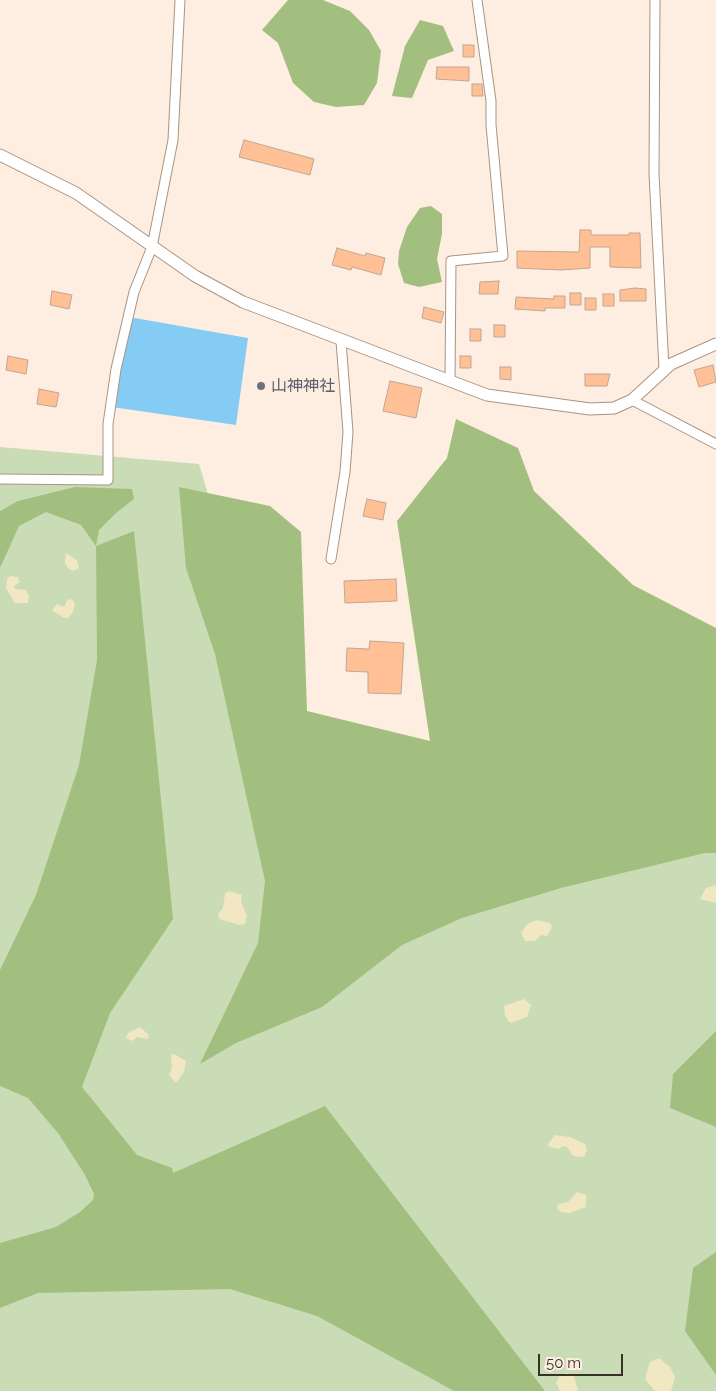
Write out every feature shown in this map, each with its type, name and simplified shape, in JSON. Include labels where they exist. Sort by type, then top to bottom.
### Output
[{"type":"street","points":[[0,479],[108,480],[108,424],[116,368],[134,292],[152,247],[173,140],[180,0]]},
{"type":"street","points":[[450,381],[452,261],[503,256],[491,125],[491,101],[477,0]]},
{"type":"street","points":[[655,0],[654,174],[664,370]]},
{"type":"street","points":[[0,155],[76,193],[195,276],[243,302],[341,341],[487,395],[590,409],[614,408],[632,400],[664,370],[716,344]]},
{"type":"street","points":[[331,559],[348,432],[341,341]]},
{"type":"street","points":[[632,400],[716,444]]},
{"type":"green space","points":[[288,0],[323,0],[350,11],[369,30],[381,51],[377,83],[364,105],[336,107],[314,102],[293,83],[278,43],[262,30]]},
{"type":"green space","points":[[420,20],[443,26],[454,51],[428,60],[412,98],[392,96],[405,46]]},
{"type":"green space","points":[[431,206],[442,214],[442,234],[437,259],[442,282],[419,287],[404,283],[398,264],[399,251],[407,227],[420,208]]},
{"type":"green space","points":[[456,419],[518,448],[534,491],[633,585],[716,628],[716,853],[705,853],[561,888],[462,918],[402,945],[322,1007],[236,1043],[200,1064],[258,943],[265,881],[215,654],[186,568],[179,487],[270,506],[301,532],[307,711],[430,741],[397,521],[447,458]]},
{"type":"green space","points":[[0,447],[199,464],[332,908],[716,812],[716,1391],[0,1391]]},
{"type":"green space","points":[[75,487],[132,489],[134,499],[99,530],[96,546],[81,525],[46,512],[19,526],[0,568],[0,511],[18,501]]},
{"type":"green space","points":[[134,531],[173,919],[110,1013],[82,1087],[137,1155],[172,1168],[173,1173],[325,1106],[545,1391],[454,1391],[317,1316],[230,1289],[38,1293],[0,1308],[0,1243],[56,1227],[80,1212],[93,1200],[94,1194],[85,1175],[58,1133],[28,1098],[0,1086],[0,970],[36,895],[79,765],[97,660],[96,546]]},
{"type":"green space","points":[[716,1031],[716,1127],[670,1108],[673,1074]]},
{"type":"green space","points":[[716,1252],[716,1375],[685,1331],[693,1268]]},
{"type":"sand","points":[[66,553],[77,560],[79,568],[73,571],[68,568],[65,563]]},
{"type":"sand","points":[[10,576],[18,577],[20,582],[14,586],[15,589],[26,590],[29,596],[28,603],[15,603],[6,588],[7,579]]},
{"type":"sand","points":[[68,599],[73,600],[75,605],[73,612],[68,618],[64,618],[52,610],[57,604],[64,607]]},
{"type":"sand","points":[[716,885],[716,903],[700,899],[706,888]]},
{"type":"sand","points":[[229,891],[242,895],[241,902],[247,916],[245,924],[240,925],[219,919],[218,914],[223,908],[225,893]]},
{"type":"sand","points":[[537,920],[550,923],[552,927],[549,933],[547,936],[541,935],[535,941],[525,941],[521,933],[527,924]]},
{"type":"sand","points":[[524,999],[531,1005],[527,1017],[510,1023],[505,1016],[504,1006]]},
{"type":"sand","points":[[140,1027],[149,1035],[148,1039],[137,1037],[132,1041],[126,1038],[128,1033]]},
{"type":"sand","points":[[174,1054],[186,1061],[184,1072],[176,1083],[169,1075],[172,1068],[171,1055]]},
{"type":"sand","points":[[555,1135],[570,1137],[585,1144],[587,1150],[584,1157],[573,1156],[567,1147],[562,1146],[559,1149],[549,1147],[548,1144]]},
{"type":"sand","points":[[577,1192],[586,1195],[586,1207],[570,1213],[561,1212],[557,1208],[558,1204],[568,1202]]},
{"type":"sand","points":[[659,1358],[670,1367],[675,1377],[671,1391],[655,1391],[645,1379],[650,1362]]},
{"type":"sand","points":[[567,1373],[574,1376],[578,1391],[560,1391],[556,1383],[560,1375]]},
{"type":"water","points":[[129,317],[248,338],[236,425],[112,407]]},
{"type":"building","points":[[463,45],[474,45],[474,57],[463,57]]},
{"type":"building","points":[[437,67],[469,67],[469,81],[436,79]]},
{"type":"building","points":[[472,84],[482,84],[483,96],[472,96]]},
{"type":"building","points":[[244,140],[314,159],[310,175],[239,157]]},
{"type":"building","points":[[580,230],[591,230],[591,235],[629,235],[629,233],[640,233],[641,268],[610,267],[610,247],[590,247],[590,268],[561,270],[517,268],[517,251],[579,252]]},
{"type":"building","points":[[337,248],[365,256],[366,253],[385,258],[381,275],[352,267],[351,270],[332,265]]},
{"type":"building","points":[[499,281],[498,294],[479,294],[480,282]]},
{"type":"building","points":[[646,289],[646,301],[620,301],[620,290]]},
{"type":"building","points":[[52,291],[72,295],[69,309],[50,305]]},
{"type":"building","points":[[570,293],[581,293],[581,305],[570,305]]},
{"type":"building","points":[[603,294],[614,294],[614,306],[603,306]]},
{"type":"building","points":[[554,296],[565,296],[565,308],[545,308],[545,311],[515,309],[516,297],[554,299]]},
{"type":"building","points":[[585,298],[596,298],[596,310],[585,310]]},
{"type":"building","points":[[424,307],[444,312],[441,323],[422,318]]},
{"type":"building","points":[[494,325],[505,325],[505,337],[494,337]]},
{"type":"building","points":[[470,329],[481,329],[481,341],[470,341]]},
{"type":"building","points":[[8,356],[28,360],[26,374],[6,370]]},
{"type":"building","points":[[460,356],[471,356],[471,368],[460,368]]},
{"type":"building","points":[[713,365],[716,382],[699,387],[694,370]]},
{"type":"building","points":[[500,367],[511,367],[511,380],[500,379]]},
{"type":"building","points":[[585,374],[610,374],[607,386],[585,386]]},
{"type":"building","points":[[390,381],[422,388],[416,418],[383,411]]},
{"type":"building","points":[[39,389],[59,393],[56,407],[37,404]]},
{"type":"building","points":[[367,499],[386,503],[383,520],[363,516]]},
{"type":"building","points":[[396,579],[397,601],[345,603],[344,581]]},
{"type":"building","points":[[370,641],[404,643],[401,694],[368,693],[368,672],[346,671],[347,648],[369,649]]},
{"type":"place","name":"山神神社","points":[[261,386]]}]
